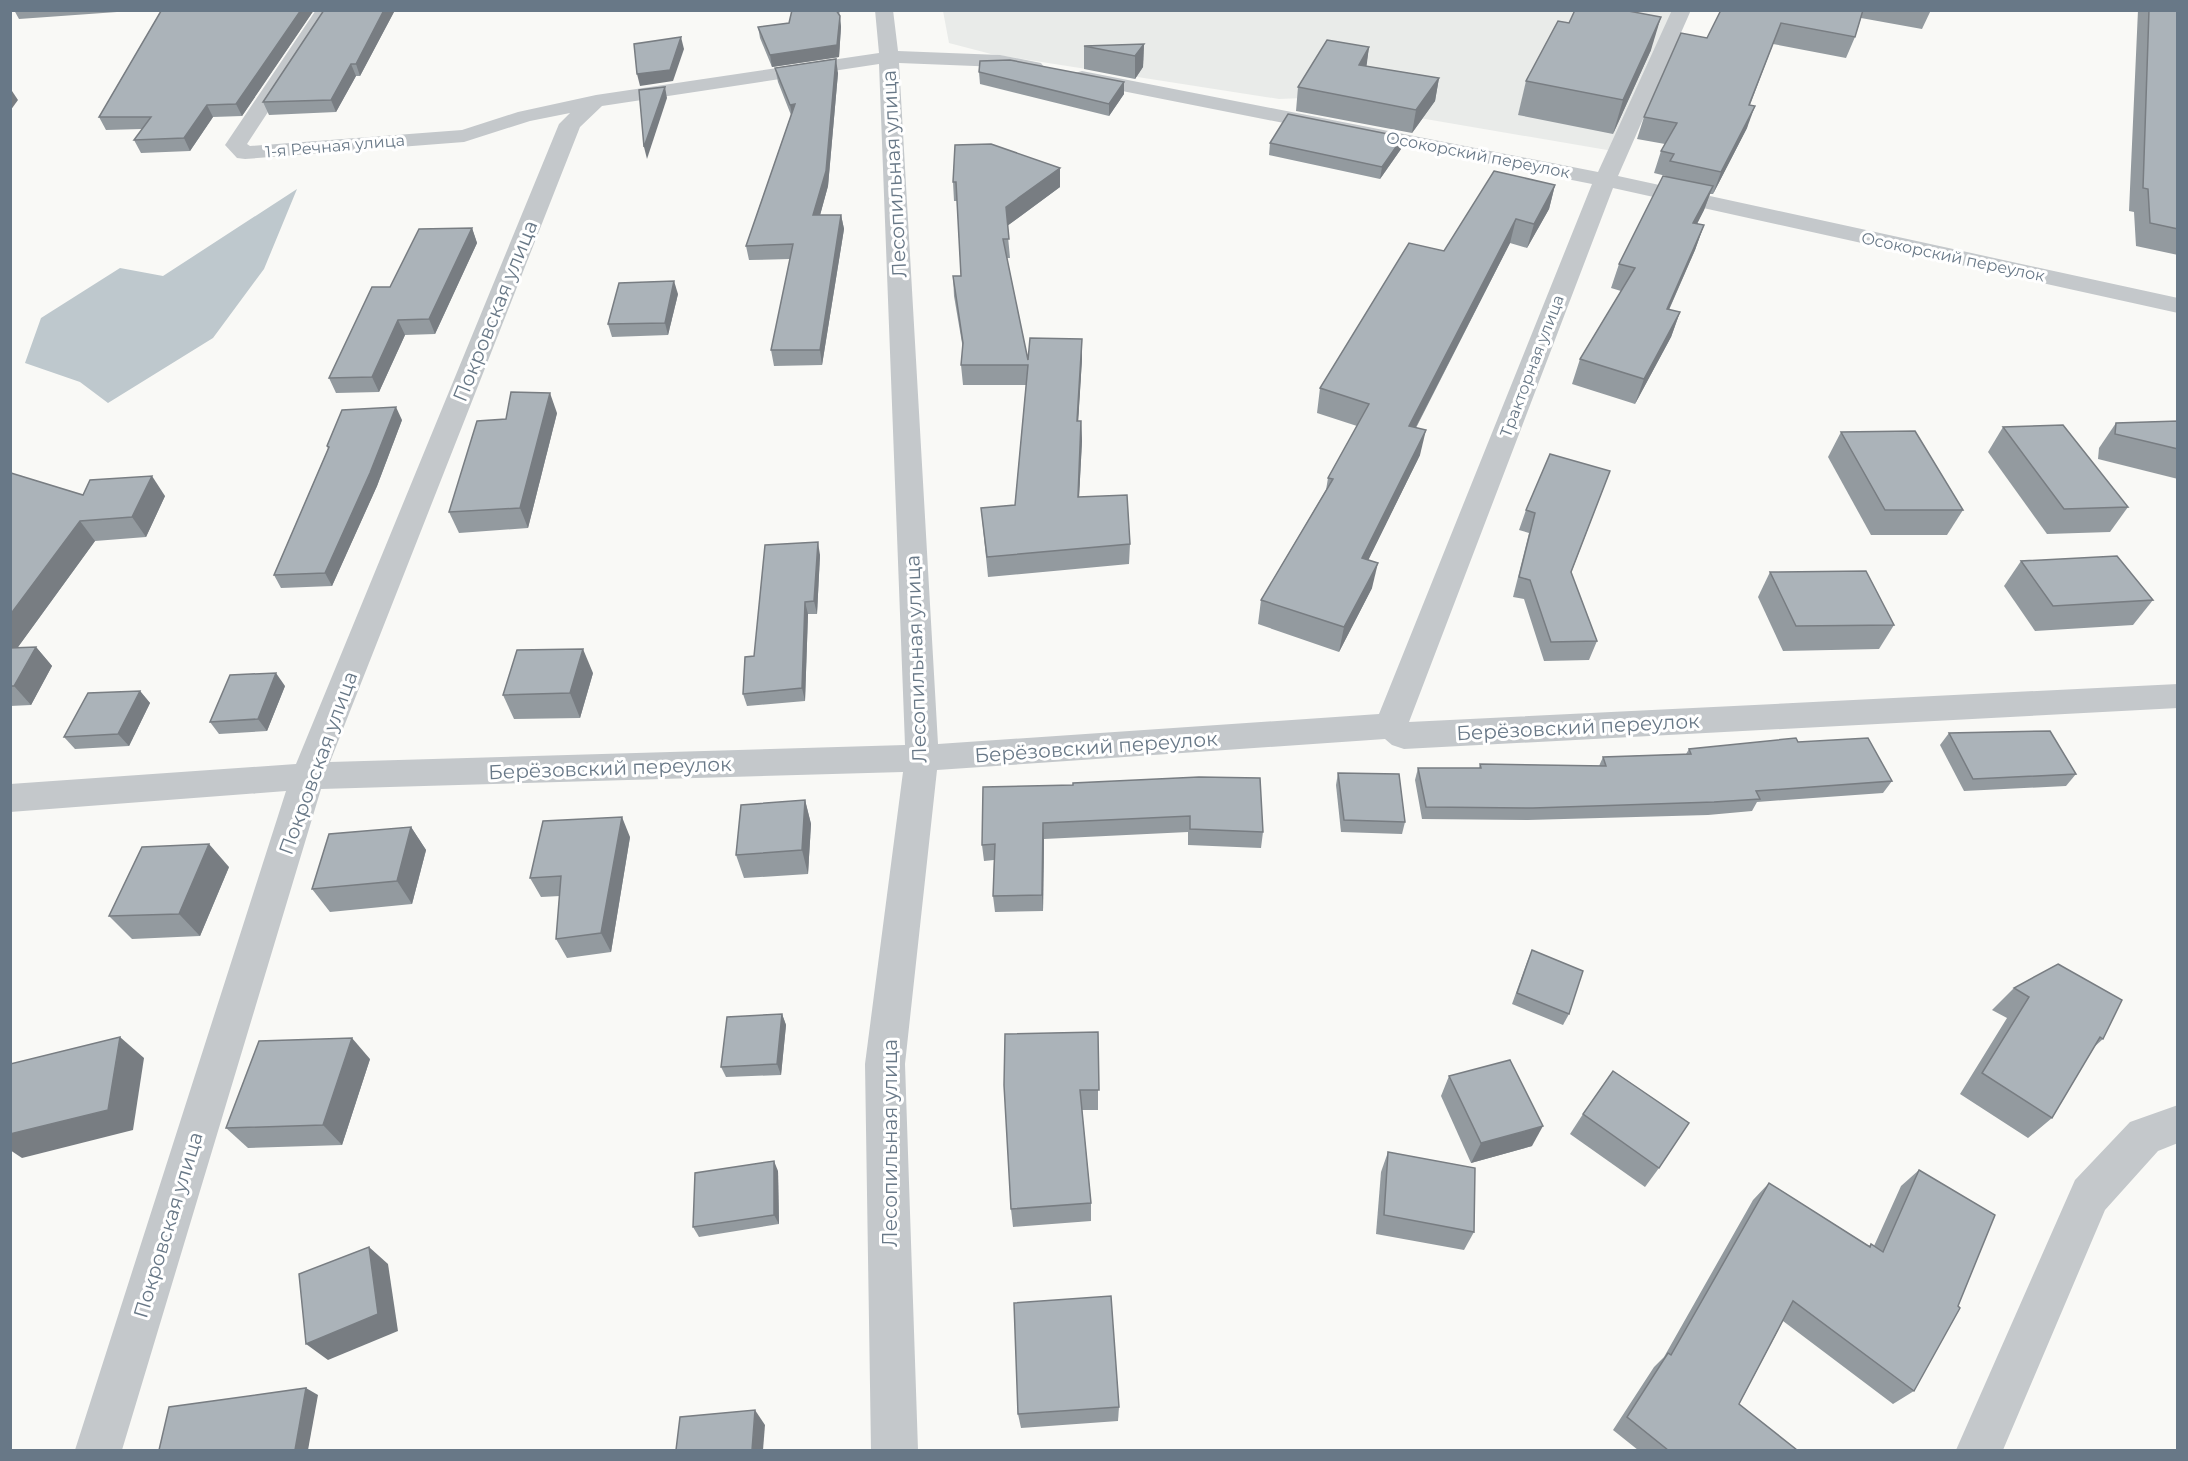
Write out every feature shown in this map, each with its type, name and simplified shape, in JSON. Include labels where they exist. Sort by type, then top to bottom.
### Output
[{"type":"street","name":"1-я Речная улица","points":[[326,10],[236,145],[245,153],[464,136],[525,116],[596,101]]},
{"type":"street","name":"Лесопильная улица","points":[[884,10],[889,57],[922,758],[885,1064],[895,1450]]},
{"type":"street","name":"Тракторная улица","points":[[1391,726],[1605,180],[1682,10]]},
{"type":"street","name":"Осокорский переулок","points":[[596,101],[889,57],[1000,61],[1605,180],[2178,306]]},
{"type":"street","name":"Покровская улица","points":[[98,1450],[308,776],[570,124],[596,101]]},
{"type":"street","name":"Берёзовский переулок","points":[[10,798],[308,776],[922,758],[1391,726],[1404,736],[2178,696]]},
{"type":"street","points":[[1978,1450],[2090,1194],[2144,1136],[2178,1124]]},
{"type":"shaded area","points":[[943,11],[1677,11],[1613,151],[1303,98],[1279,99],[991,54],[949,43]]},
{"type":"shaded area","points":[[297,189],[264,269],[213,338],[108,403],[80,382],[25,363],[41,318],[120,268],[163,276]]},
{"type":"building","points":[[301,10],[236,104],[207,105],[184,138],[134,140],[151,117],[99,117],[161,11]]},
{"type":"building","points":[[324,10],[384,10],[356,64],[351,64],[331,100],[263,102]]},
{"type":"building","points":[[792,10],[836,10],[840,16],[837,45],[770,55],[758,27],[789,23]]},
{"type":"building","points":[[1575,10],[1623,10],[1661,17],[1623,100],[1526,81],[1558,21],[1569,23]]},
{"type":"building","points":[[1721,10],[1863,10],[1855,37],[1781,23],[1749,105],[1755,106],[1721,172],[1670,161],[1674,154],[1661,151],[1677,123],[1644,117],[1681,33],[1707,38]]},
{"type":"building","points":[[2149,10],[2178,10],[2178,229],[2150,223],[2148,189],[2143,188]]},
{"type":"building","points":[[681,37],[670,70],[637,74],[634,44]]},
{"type":"building","points":[[1327,40],[1369,47],[1359,65],[1439,78],[1416,110],[1298,87]]},
{"type":"building","points":[[1144,44],[1135,56],[1084,46]]},
{"type":"building","points":[[836,59],[826,171],[813,215],[841,215],[820,350],[771,350],[793,244],[746,246],[795,104],[790,105],[775,68]]},
{"type":"building","points":[[1010,60],[1124,82],[1109,104],[979,72],[980,61]]},
{"type":"building","points":[[665,87],[644,147],[639,90]]},
{"type":"building","points":[[1288,114],[1403,137],[1382,167],[1270,143]]},
{"type":"building","points":[[991,144],[1060,168],[1006,207],[1009,239],[1003,239],[1028,360],[1030,338],[1082,339],[1077,421],[1081,421],[1078,497],[1127,495],[1130,544],[987,557],[981,508],[1015,505],[1028,365],[961,365],[963,343],[953,276],[961,276],[956,182],[953,182],[955,145]]},
{"type":"building","points":[[1494,171],[1555,185],[1534,224],[1516,219],[1409,426],[1426,430],[1362,558],[1378,563],[1344,627],[1261,600],[1333,479],[1328,478],[1369,404],[1320,388],[1409,243],[1444,251]]},
{"type":"building","points":[[1663,176],[1713,186],[1693,223],[1704,225],[1667,309],[1680,312],[1644,379],[1580,359],[1635,268],[1619,264]]},
{"type":"building","points":[[472,228],[429,319],[398,320],[372,377],[329,378],[372,287],[390,287],[419,229]]},
{"type":"building","points":[[674,281],[665,323],[608,324],[619,283]]},
{"type":"building","points":[[511,392],[550,393],[520,508],[449,512],[477,421],[506,419]]},
{"type":"building","points":[[396,407],[370,473],[325,573],[274,575],[329,447],[327,446],[342,410]]},
{"type":"building","points":[[2178,421],[2178,449],[2115,434],[2116,423]]},
{"type":"building","points":[[2063,425],[2128,507],[2064,509],[2003,427]]},
{"type":"building","points":[[1915,431],[1963,510],[1885,510],[1841,432]]},
{"type":"building","points":[[1550,454],[1610,471],[1571,572],[1597,641],[1551,642],[1530,580],[1519,577],[1535,513],[1526,510]]},
{"type":"building","points":[[10,474],[83,495],[90,480],[152,476],[132,517],[80,521],[10,615]]},
{"type":"building","points":[[818,542],[814,601],[805,602],[802,688],[743,694],[745,657],[754,656],[765,545]]},
{"type":"building","points":[[2117,556],[2153,600],[2053,606],[2021,561]]},
{"type":"building","points":[[1866,571],[1894,625],[1796,626],[1770,572]]},
{"type":"building","points":[[36,647],[14,686],[10,686],[10,648]]},
{"type":"building","points":[[583,649],[570,693],[503,695],[517,650]]},
{"type":"building","points":[[276,673],[258,719],[210,722],[230,675]]},
{"type":"building","points":[[140,691],[118,734],[64,737],[88,693]]},
{"type":"building","points":[[2050,731],[2076,774],[1973,779],[1949,733]]},
{"type":"building","points":[[1796,738],[1798,742],[1868,738],[1892,781],[1756,791],[1760,799],[1714,802],[1533,808],[1426,807],[1418,768],[1481,768],[1480,764],[1606,766],[1603,757],[1691,754],[1689,749]]},
{"type":"building","points":[[1338,773],[1399,774],[1405,822],[1344,820]]},
{"type":"building","points":[[1199,777],[1260,778],[1263,832],[1190,829],[1190,816],[1043,823],[1042,895],[993,896],[995,844],[982,845],[983,787],[1073,785],[1073,783]]},
{"type":"building","points":[[805,800],[802,850],[736,855],[741,805]]},
{"type":"building","points":[[622,817],[601,933],[556,939],[561,876],[530,878],[543,821]]},
{"type":"building","points":[[411,827],[397,881],[312,889],[329,834]]},
{"type":"building","points":[[209,844],[179,914],[109,916],[142,847]]},
{"type":"building","points":[[1532,950],[1583,971],[1569,1014],[1517,993]]},
{"type":"building","points":[[2058,964],[2122,1000],[2103,1039],[2100,1037],[2052,1118],[1982,1073],[2029,997],[2014,988]]},
{"type":"building","points":[[782,1014],[777,1064],[721,1067],[727,1017]]},
{"type":"building","points":[[1098,1032],[1099,1090],[1080,1090],[1091,1203],[1011,1209],[1004,1085],[1005,1034]]},
{"type":"building","points":[[120,1037],[108,1110],[10,1134],[10,1064]]},
{"type":"building","points":[[352,1038],[323,1125],[226,1128],[259,1041]]},
{"type":"building","points":[[1510,1060],[1543,1126],[1481,1143],[1449,1076]]},
{"type":"building","points":[[1613,1071],[1689,1123],[1659,1168],[1583,1114]]},
{"type":"building","points":[[1388,1152],[1475,1168],[1474,1232],[1384,1215]]},
{"type":"building","points":[[774,1161],[774,1215],[693,1227],[695,1173]]},
{"type":"building","points":[[1919,1170],[1995,1215],[1958,1306],[1960,1308],[1914,1391],[1793,1301],[1739,1404],[1797,1450],[1668,1450],[1627,1417],[1668,1353],[1671,1355],[1769,1183],[1870,1247],[1871,1244],[1883,1252]]},
{"type":"building","points":[[369,1247],[378,1314],[306,1344],[299,1274]]},
{"type":"building","points":[[1111,1296],[1119,1407],[1018,1414],[1014,1303]]},
{"type":"building","points":[[306,1388],[295,1450],[159,1450],[169,1407]]},
{"type":"building","points":[[755,1410],[752,1450],[676,1450],[680,1417]]}]
